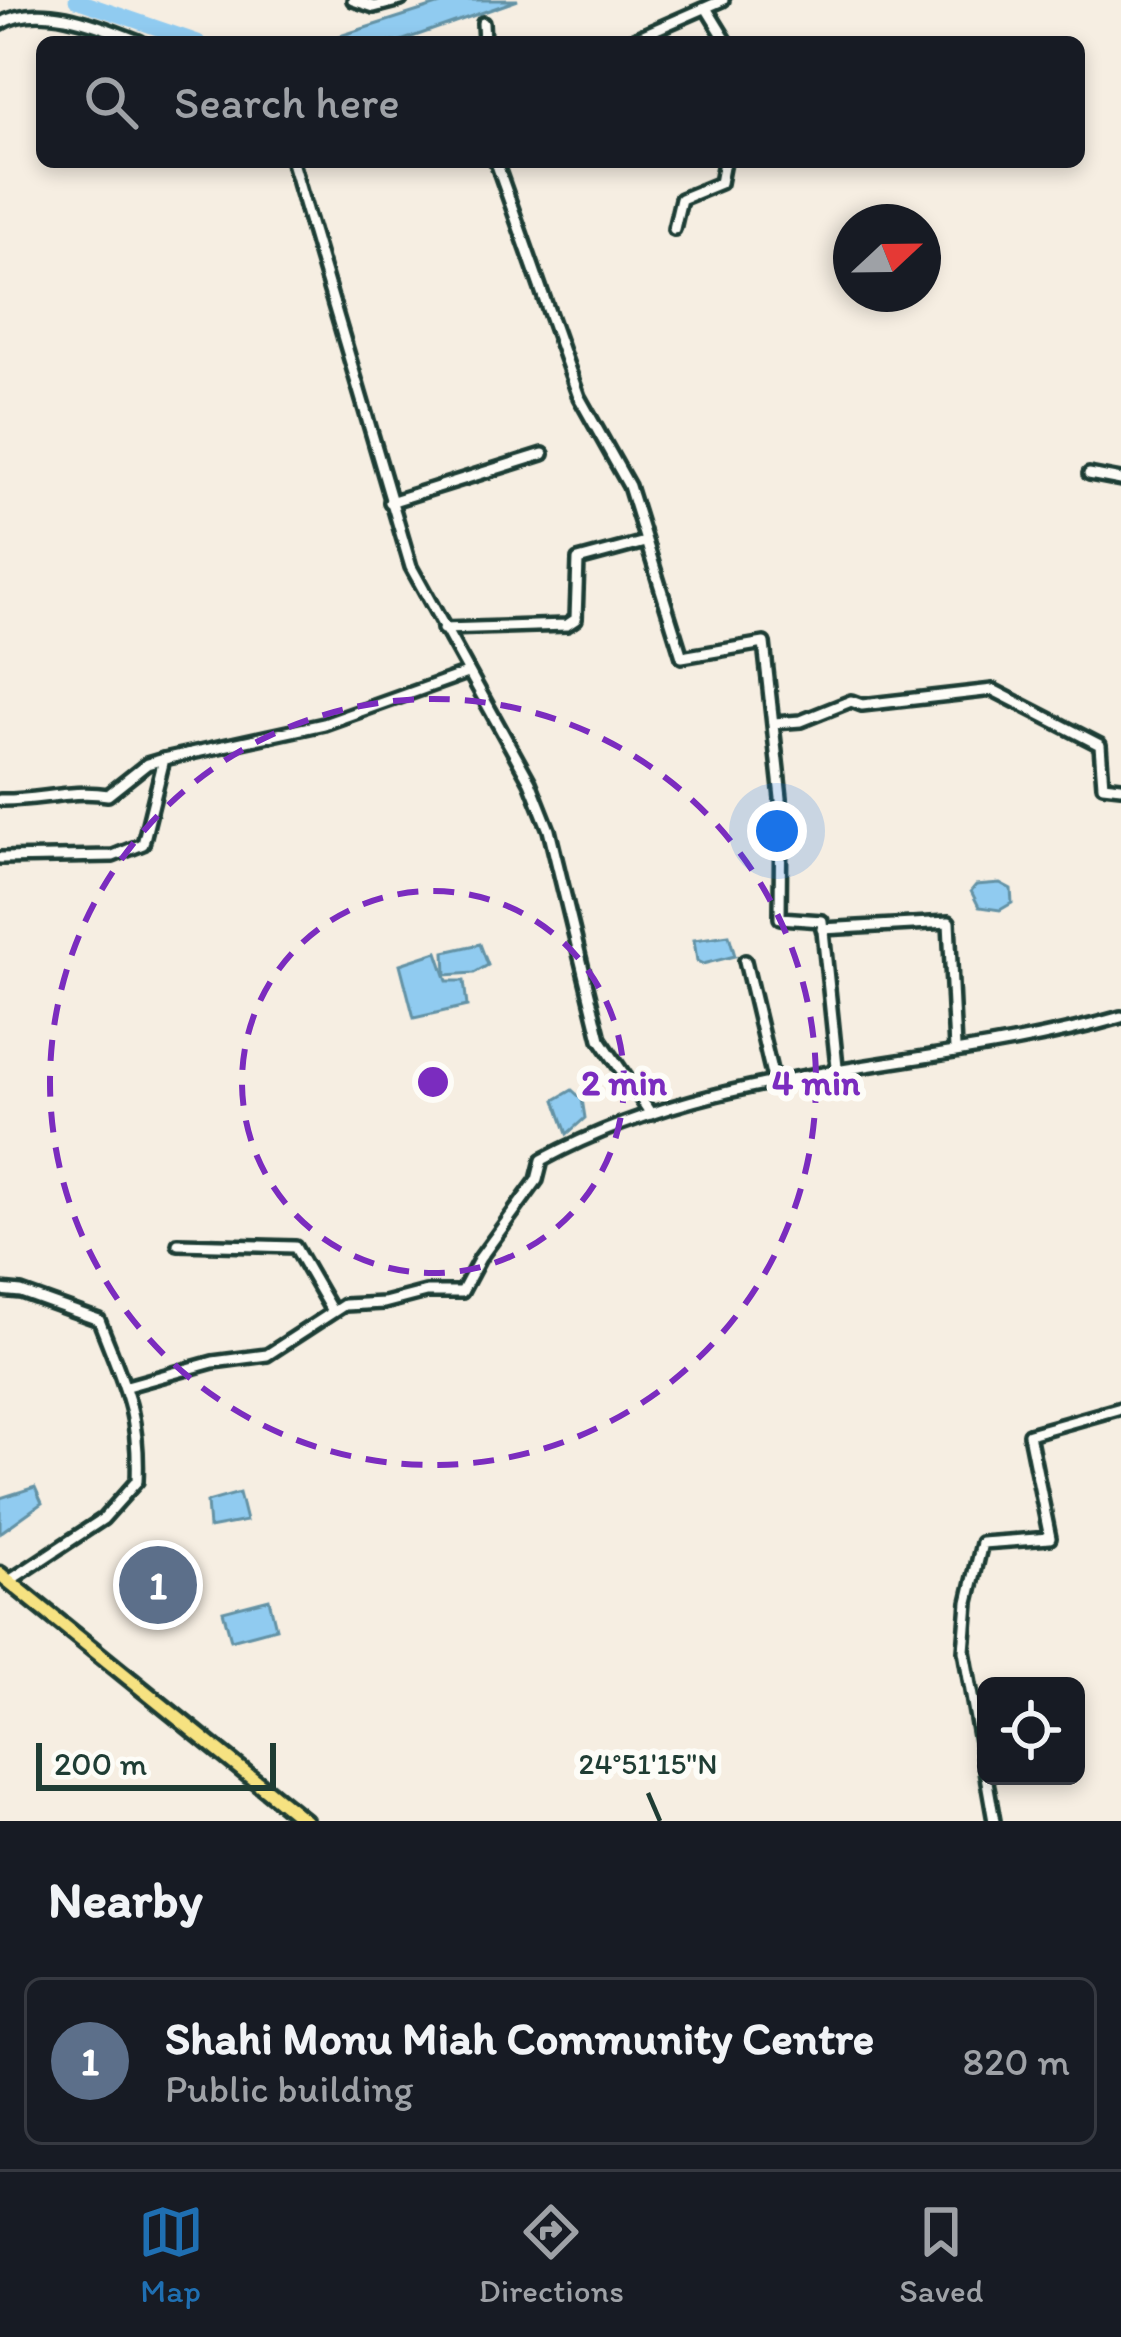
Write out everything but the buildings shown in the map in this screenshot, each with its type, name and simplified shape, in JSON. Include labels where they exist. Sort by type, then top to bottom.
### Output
[{"type":"highway","points":[[4,1578],[305,1821]]},
{"type":"street","points":[[353,0],[374,7],[401,0]]},
{"type":"street","points":[[643,36],[708,11],[723,0]]},
{"type":"street","points":[[0,24],[14,10],[47,5],[126,36]]},
{"type":"street","points":[[708,11],[723,36]]},
{"type":"street","points":[[483,23],[484,36]]},
{"type":"street","points":[[294,168],[411,567],[530,782],[549,830],[600,1039],[651,1114]]},
{"type":"street","points":[[498,168],[579,397],[629,486],[682,657],[764,643],[781,798],[779,918],[821,921],[837,1067]]},
{"type":"street","points":[[674,229],[681,199],[720,183],[723,168]]},
{"type":"street","points":[[390,502],[543,454]]},
{"type":"street","points":[[1090,474],[1121,480]]},
{"type":"street","points":[[443,629],[567,625],[576,619],[578,560],[645,542]]},
{"type":"street","points":[[0,800],[49,799],[82,791],[108,795],[147,764],[325,724],[467,673]]},
{"type":"street","points":[[774,723],[801,721],[850,701],[862,705],[994,690],[1100,745],[1103,785],[1121,787]]},
{"type":"street","points":[[0,858],[113,856],[143,844],[164,759]]},
{"type":"street","points":[[822,929],[949,922],[955,1048]]},
{"type":"street","points":[[745,961],[774,1082]]},
{"type":"street","points":[[127,1386],[267,1355],[332,1311],[426,1292],[462,1292],[480,1258],[537,1180],[542,1160],[651,1114],[837,1067],[1078,1030],[1121,1017]]},
{"type":"street","points":[[178,1244],[295,1246],[332,1311]]},
{"type":"street","points":[[0,1290],[21,1292],[99,1320],[127,1386],[139,1436],[137,1481],[103,1519],[4,1578]]},
{"type":"street","points":[[994,1821],[967,1691],[964,1651],[968,1602],[982,1543],[1050,1538],[1029,1434],[1121,1408]]},
{"type":"water","points":[[453,0],[518,0],[415,36],[340,36]]},
{"type":"water","points":[[1000,883],[1011,889],[1012,903],[1000,910],[979,907],[971,891],[976,885]]},
{"type":"water","points":[[729,935],[735,956],[703,964],[697,961],[694,940]]},
{"type":"water","points":[[480,944],[488,965],[474,973],[446,975],[445,952]]},
{"type":"water","points":[[437,952],[447,981],[464,981],[467,1006],[414,1018],[400,964]]},
{"type":"water","points":[[572,1090],[582,1099],[585,1118],[567,1134],[555,1100]]},
{"type":"water","points":[[35,1487],[42,1503],[0,1533],[0,1498]]},
{"type":"water","points":[[239,1493],[246,1521],[209,1528],[207,1502]]},
{"type":"water","points":[[269,1599],[276,1628],[231,1640],[223,1611]]},
{"type":"waterway","points":[[76,0],[181,36]]},
{"type":"place","name":"Shahi Monu Miah Community Centre","points":[[158,1585]]}]
